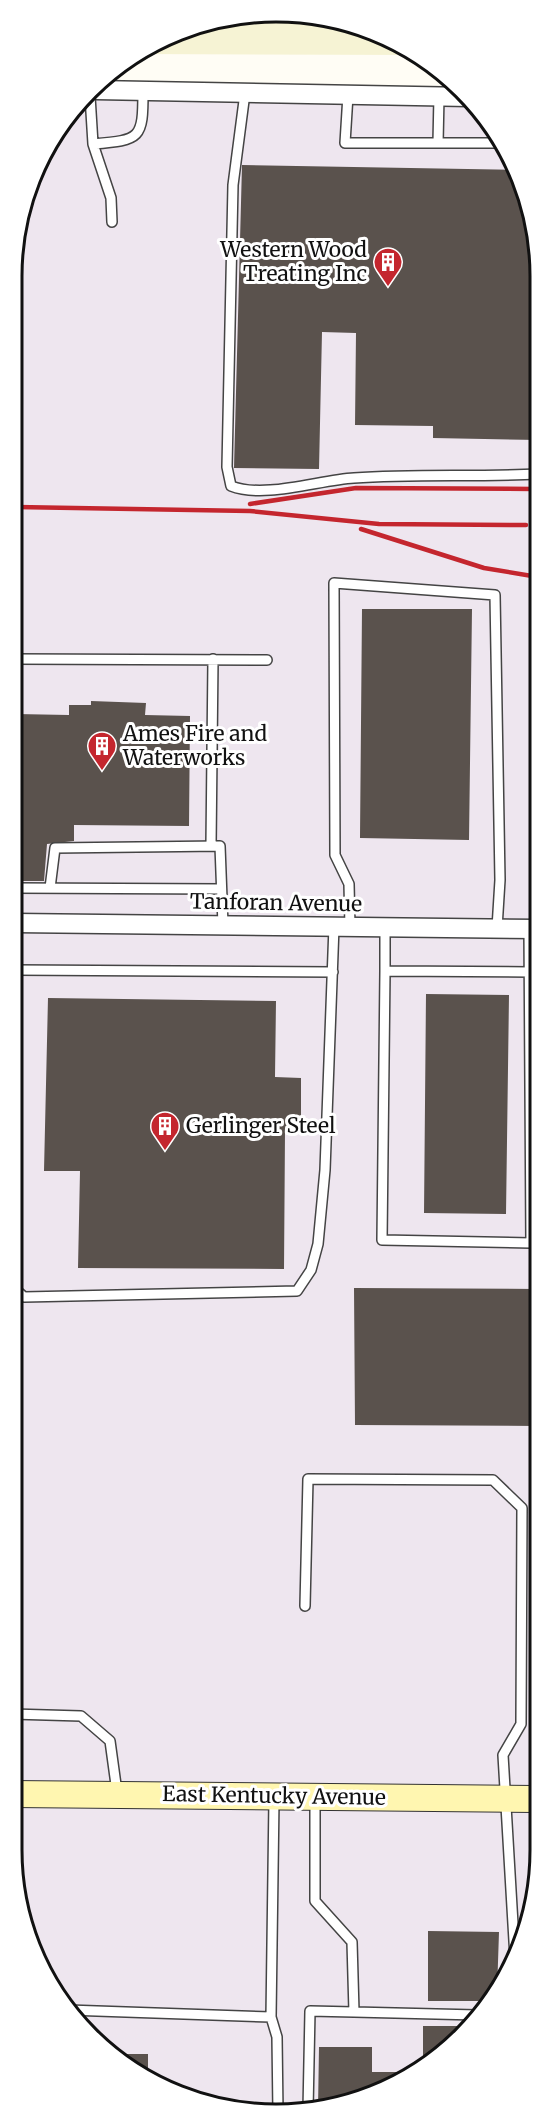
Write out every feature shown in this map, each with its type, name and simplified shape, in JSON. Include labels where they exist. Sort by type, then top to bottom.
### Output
[{"type":"street","points":[[104,90],[456,97]]},
{"type":"street","name":"Tanforan Avenue","points":[[22,923],[530,929]]},
{"type":"street","name":"East Kentucky Avenue","points":[[22,1794],[530,1799]]},
{"type":"lane","points":[[93,144],[120,142],[136,137],[142,127],[143,91]]},
{"type":"lane","points":[[244,93],[233,185],[226,467],[231,486],[238,489],[285,489],[352,478],[530,474]]},
{"type":"lane","points":[[348,95],[345,143],[492,143]]},
{"type":"lane","points":[[438,143],[439,96]]},
{"type":"lane","points":[[91,104],[93,144],[111,198],[112,222]]},
{"type":"lane","points":[[22,1295],[24,1297],[297,1291],[311,1270],[318,1244],[326,1159],[333,972],[349,884],[335,855],[334,583],[495,595],[500,880],[497,928]]},
{"type":"lane","points":[[22,659],[267,660]]},
{"type":"lane","points":[[211,846],[213,659]]},
{"type":"lane","points":[[50,888],[54,848],[220,846],[223,925]]},
{"type":"lane","points":[[22,888],[220,889]]},
{"type":"lane","points":[[385,927],[382,1240],[530,1243]]},
{"type":"lane","points":[[530,961],[530,1108]]},
{"type":"lane","points":[[22,970],[333,972]]},
{"type":"lane","points":[[385,971],[529,972]]},
{"type":"lane","points":[[305,1606],[308,1479],[494,1480],[522,1508],[521,1724],[503,1755],[514,1939]]},
{"type":"lane","points":[[22,1714],[81,1716],[110,1740],[117,1795]]},
{"type":"lane","points":[[274,1796],[271,2017],[277,2037],[278,2104]]},
{"type":"lane","points":[[315,1797],[315,1902],[352,1942],[354,2012]]},
{"type":"lane","points":[[80,2010],[271,2017]]},
{"type":"lane","points":[[308,2102],[310,2011],[470,2015]]},
{"type":"shaded area","points":[[276,22],[326,27],[342,31],[374,42],[400,55],[155,54],[179,42],[211,31]]},
{"type":"shaded area","points":[[110,85],[460,101],[488,135],[511,179],[526,227],[530,260],[530,1867],[526,1900],[511,1948],[488,1992],[444,2041],[418,2062],[374,2085],[326,2100],[293,2104],[260,2104],[227,2100],[195,2091],[135,2062],[109,2041],[65,1992],[49,1963],[31,1916],[23,1867],[22,276],[27,227],[42,179],[65,135],[86,109]]},
{"type":"building","name":"Western Wood Treating Inc","points":[[242,165],[507,170],[522,211],[530,260],[530,440],[433,438],[433,426],[355,425],[356,333],[322,332],[319,469],[234,468]]},
{"type":"building","points":[[362,609],[472,609],[469,840],[360,838]]},
{"type":"building","name":"Ames Fire and Waterworks","points":[[91,701],[146,703],[145,715],[190,716],[189,826],[74,825],[74,841],[47,844],[44,881],[22,881],[22,714],[69,715],[69,705],[91,705]]},
{"type":"building","points":[[426,994],[509,995],[506,1214],[424,1213]]},
{"type":"building","name":"Gerlinger Steel","points":[[48,998],[276,1001],[275,1077],[301,1078],[301,1132],[285,1132],[284,1269],[78,1268],[80,1171],[44,1171]]},
{"type":"building","points":[[354,1288],[530,1289],[530,1426],[355,1425]]},
{"type":"building","points":[[428,1931],[499,1932],[498,1975],[481,2001],[428,2001]]},
{"type":"building","points":[[423,2026],[460,2026],[444,2041],[423,2058]]},
{"type":"building","points":[[319,2047],[372,2047],[372,2072],[400,2072],[358,2091],[318,2101]]},
{"type":"building","points":[[125,2054],[148,2054],[148,2069]]},
{"type":"railway","points":[[250,504],[356,488],[530,489]]},
{"type":"railway","points":[[22,507],[250,511],[379,524],[526,525]]},
{"type":"railway","points":[[361,529],[484,568],[530,576]]},
{"type":"place","name":"Western Wood Treating Inc","points":[[388,288]]},
{"type":"place","name":"Ames Fire and Waterworks","points":[[102,772]]},
{"type":"place","name":"Gerlinger Steel","points":[[165,1152]]}]
